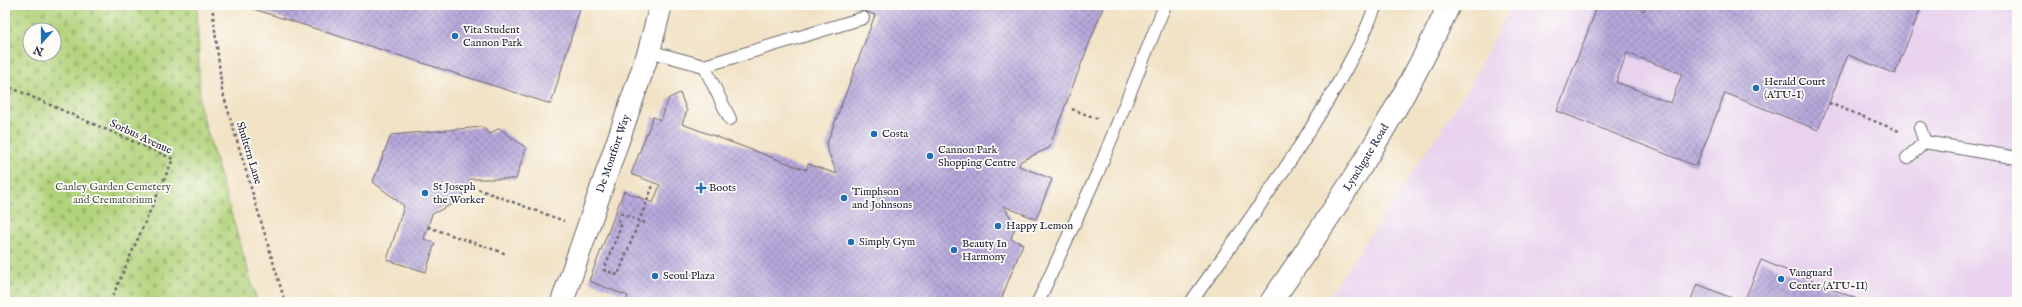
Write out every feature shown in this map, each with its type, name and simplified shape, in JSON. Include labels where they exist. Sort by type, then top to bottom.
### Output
[{"type":"street","name":"De Montfort Way","points":[[562,302],[649,50],[661,5]]},
{"type":"street","name":"Lynchgate Road","points":[[1271,302],[1332,213],[1379,138],[1435,36],[1449,5]]},
{"type":"lane","points":[[1038,302],[1098,172],[1165,5]]},
{"type":"lane","points":[[1191,302],[1281,173],[1323,108],[1357,49],[1376,5]]},
{"type":"lane","points":[[649,50],[704,66],[863,18]]},
{"type":"lane","points":[[704,66],[730,119]]},
{"type":"lane","points":[[1920,128],[1925,142]]},
{"type":"lane","points":[[1907,158],[1925,142]]},
{"type":"lane","points":[[1925,142],[2017,158]]},
{"type":"path","name":"Shultern Lane","points":[[212,5],[222,90],[285,302]]},
{"type":"path","name":"Sorbus Avenue","points":[[5,85],[173,159],[110,302]]},
{"type":"path","points":[[1829,103],[1925,142]]},
{"type":"path","points":[[1072,109],[1088,116]]},
{"type":"path","points":[[646,223],[639,220],[616,211],[621,226],[604,270],[618,276],[639,220],[654,183]]},
{"type":"path","points":[[467,185],[586,230]]},
{"type":"path","points":[[428,227],[507,254]]},
{"type":"shaded area","points":[[1512,5],[2017,5],[2017,302],[1325,302],[1467,91]]},
{"type":"green space","name":"Canley Garden Cemetery and Crematorium","points":[[5,5],[197,5],[200,107],[257,302],[5,302]]},
{"type":"building","name":"Vita Student Cannon Park","points":[[241,5],[581,5],[551,104]]},
{"type":"building","name":"Cannon Park Shopping Centre","points":[[849,5],[1104,5],[1049,148],[1021,161],[1019,166],[1052,179],[1036,219],[1003,206],[1016,225],[1011,239],[1023,244],[1000,302],[626,302],[628,296],[589,281],[624,191],[653,203],[660,185],[631,174],[653,117],[661,120],[669,98],[680,93],[687,111],[682,124],[806,170],[808,164],[837,174],[826,146],[875,15]]},
{"type":"building","name":"Herald Court (ATU-I)","points":[[1598,5],[1629,5],[1644,11],[1646,5],[1861,5],[1865,7],[1866,5],[1922,5],[1895,74],[1848,55],[1818,130],[1725,93],[1696,166],[1557,111]],"holes":[[[1627,53],[1682,74],[1671,103],[1616,82]]]},
{"type":"building","name":"St Joseph the Worker","points":[[482,127],[490,134],[499,128],[526,148],[516,179],[470,179],[461,200],[432,214],[424,239],[435,243],[426,272],[387,260],[404,206],[373,182],[391,135]]},
{"type":"building","name":"Vanguard Center (ATU-II)","points":[[1761,260],[1857,299],[1856,302],[1744,302]]},
{"type":"building","points":[[1697,284],[1742,302],[1690,302]]},
{"type":"place","name":"Vita Student Cannon Park","points":[[455,36]]},
{"type":"place","name":"Herald Court (ATU-I)","points":[[1756,88]]},
{"type":"place","name":"Costa","points":[[874,134]]},
{"type":"place","name":"Cannon Park Shopping Centre","points":[[930,156]]},
{"type":"place","name":"Boots","points":[[701,188]]},
{"type":"place","name":"St Joseph the Worker","points":[[425,193]]},
{"type":"place","name":"Timphson and Johnsons","points":[[844,198]]},
{"type":"place","name":"Happy Lemon","points":[[998,226]]},
{"type":"place","name":"Simply Gym","points":[[851,242]]},
{"type":"place","name":"Beauty In Harmony","points":[[954,250]]},
{"type":"place","name":"Seoul Plaza","points":[[655,276]]},
{"type":"place","name":"Vanguard Center (ATU-II)","points":[[1781,279]]}]
